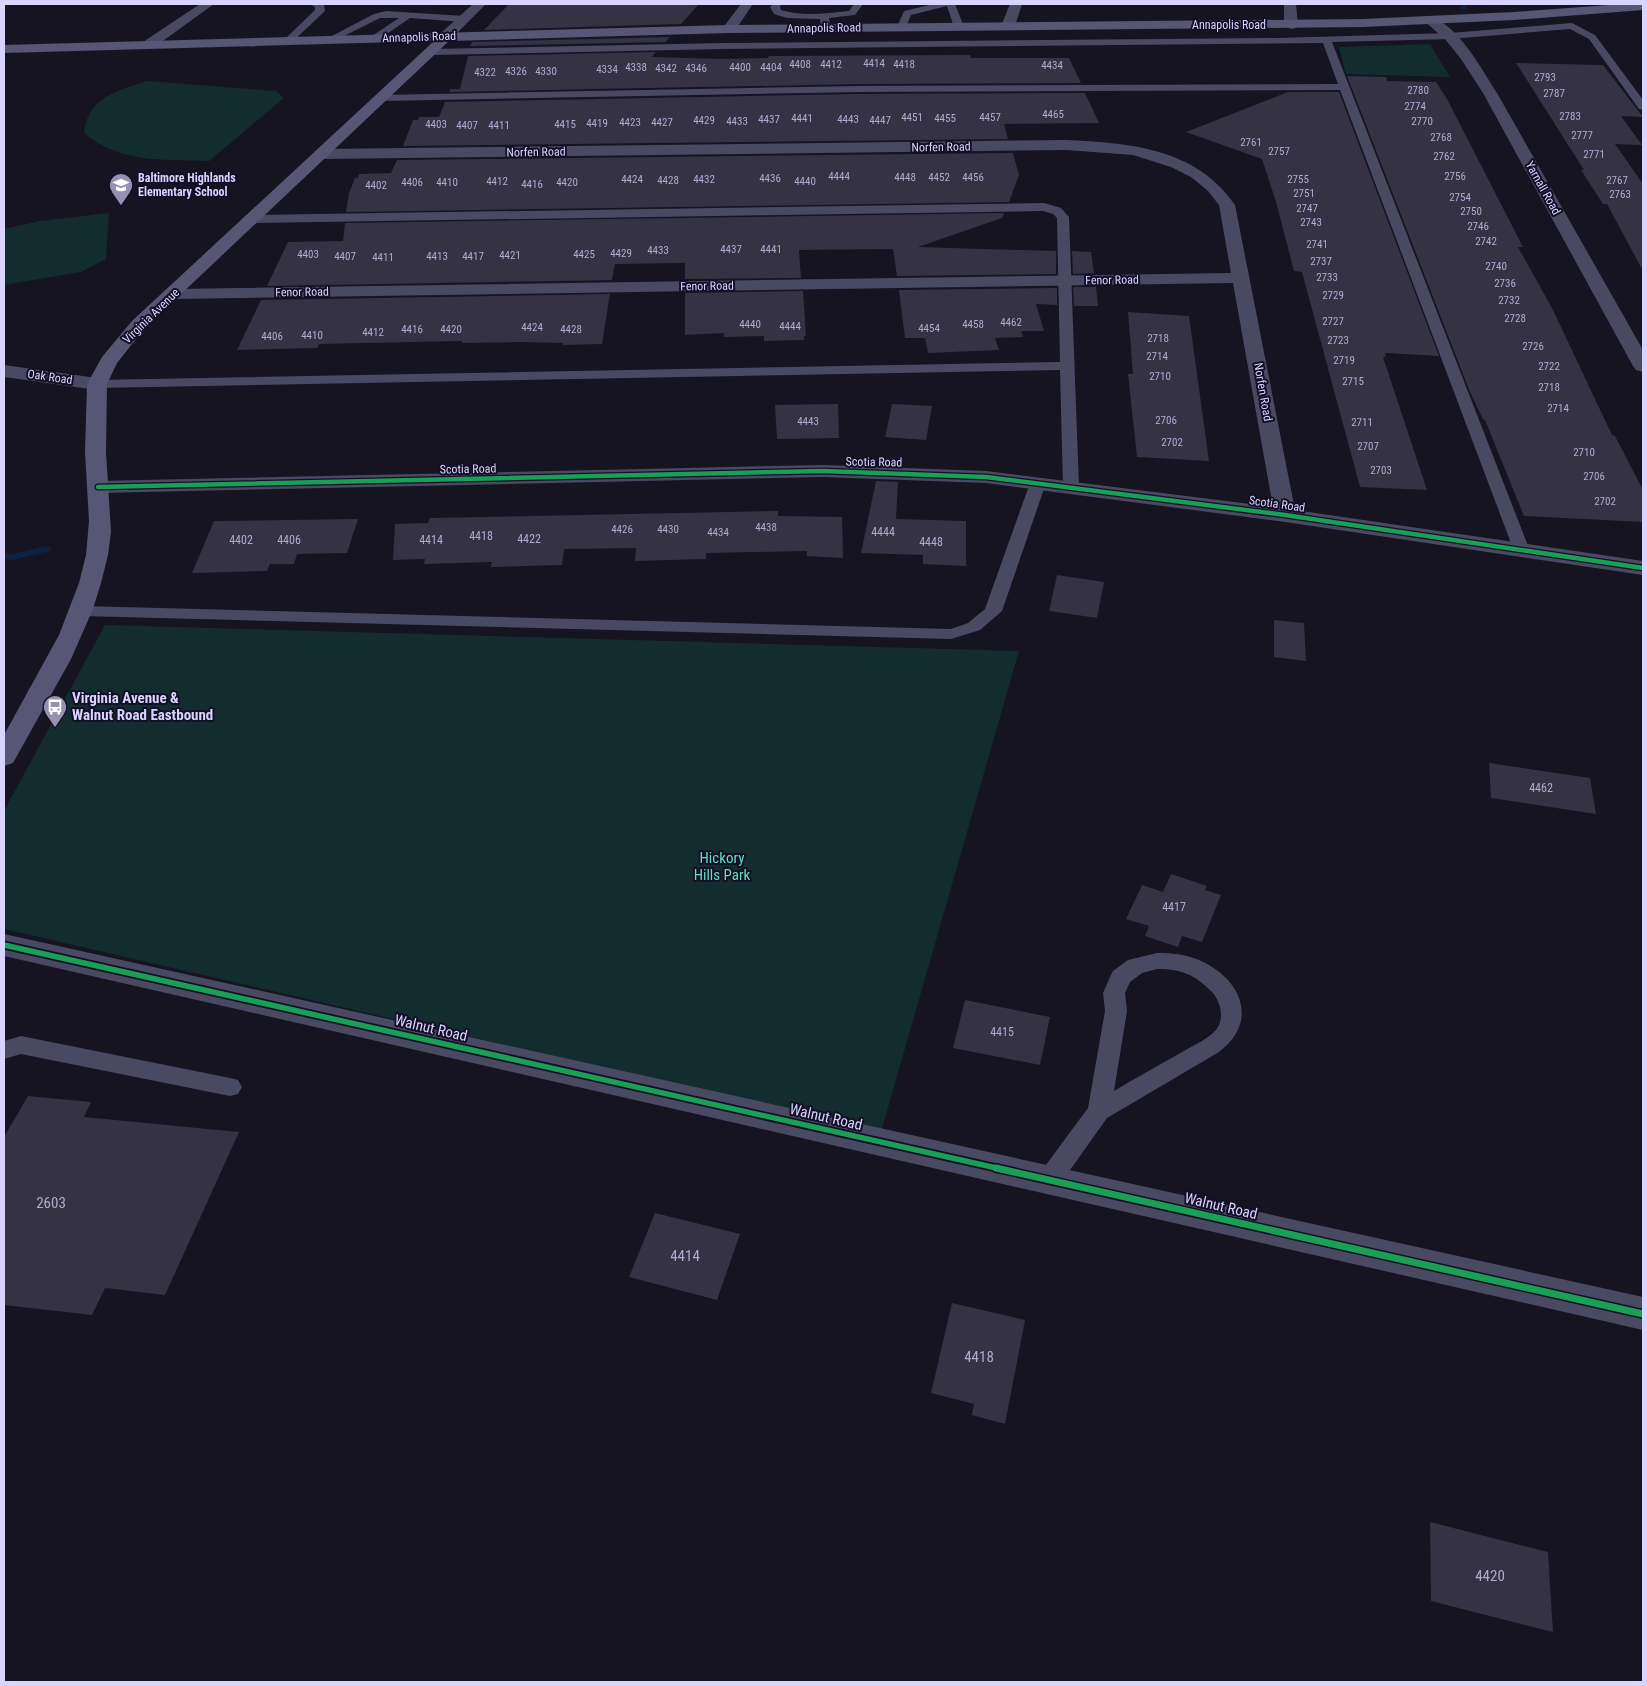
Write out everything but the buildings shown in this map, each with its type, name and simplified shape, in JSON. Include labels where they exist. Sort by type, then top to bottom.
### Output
[{"type":"main road","name":"Annapolis Road","points":[[4,49],[729,29],[825,22],[902,27],[1291,25],[1430,21],[1643,6]]},
{"type":"main road","name":"Virginia Avenue","points":[[4,757],[68,644],[82,611],[97,553],[100,521],[95,461],[97,384],[120,346],[138,325],[446,36]]},
{"type":"street","points":[[148,44],[208,4]]},
{"type":"street","name":"Virginia Avenue","points":[[446,36],[480,4]]},
{"type":"street","points":[[729,29],[747,4]]},
{"type":"street","points":[[1008,26],[1016,4]]},
{"type":"street","points":[[1290,4],[1291,25]]},
{"type":"street","name":"Yarnall Road","points":[[1430,21],[1450,36],[1490,93],[1643,366]]},
{"type":"street","name":"Norfen Road","points":[[321,154],[1066,145],[1125,150],[1158,157],[1182,166],[1203,178],[1218,191],[1227,205],[1285,515]]},
{"type":"street","name":"Fenor Road","points":[[173,294],[1242,278]]},
{"type":"street","name":"Oak Road","points":[[4,370],[97,384]]},
{"type":"street","name":"Scotia Road","points":[[98,487],[823,471],[986,477],[1071,486],[1285,515],[1643,568]]},
{"type":"street","name":"Walnut Road","points":[[4,945],[1643,1314]]},
{"type":"lane","points":[[288,40],[320,11],[320,5],[314,4]]},
{"type":"lane","points":[[777,4],[775,7],[777,12],[825,22],[852,13],[858,4]]},
{"type":"lane","points":[[902,27],[907,13],[945,4]]},
{"type":"lane","points":[[951,4],[959,27]]},
{"type":"lane","points":[[331,39],[377,16],[386,14],[464,19]]},
{"type":"lane","points":[[375,38],[409,15]]},
{"type":"lane","points":[[431,52],[724,46],[1326,39],[1450,36],[1572,26],[1592,38],[1643,107]]},
{"type":"lane","points":[[1326,39],[1522,551]]},
{"type":"lane","points":[[381,98],[858,89],[1345,87]]},
{"type":"lane","points":[[252,220],[1044,207],[1057,211],[1063,217],[1071,486]]},
{"type":"lane","points":[[97,384],[1067,366]]},
{"type":"lane","points":[[82,611],[951,634],[966,631],[981,624],[993,611],[1038,483]]},
{"type":"lane","points":[[1049,1180],[1099,1112],[1211,1046],[1226,1034],[1232,1017],[1229,1000],[1218,982],[1201,970],[1179,962],[1164,961],[1136,966],[1121,977],[1114,993],[1116,1011],[1099,1112]]},
{"type":"lane","points":[[4,1050],[21,1045],[230,1087]]},
{"type":"green space","points":[[1430,44],[1450,77],[1346,74],[1339,47]]},
{"type":"green space","points":[[147,81],[276,91],[284,98],[209,161],[160,160],[127,155],[97,143],[84,133],[86,121],[91,111],[106,97]]},
{"type":"green space","points":[[109,213],[106,259],[81,272],[4,285],[4,229],[39,221]]},
{"type":"green space","name":"Hickory Hills Park","points":[[105,625],[1019,651],[881,1132],[4,929],[4,811]]},
{"type":"waterway","points":[[1463,9],[1465,4]]},
{"type":"waterway","points":[[4,556],[13,557],[46,549]]},
{"type":"cycle path","points":[[98,487],[823,471],[986,477],[1285,515],[1643,568]]},
{"type":"cycle path","points":[[4,945],[1643,1314]]},
{"type":"place","name":"Baltimore Highlands Elementary School","points":[[121,206]]},
{"type":"place","name":"Virginia Avenue & Walnut Road Eastbound","points":[[55,728]]}]
